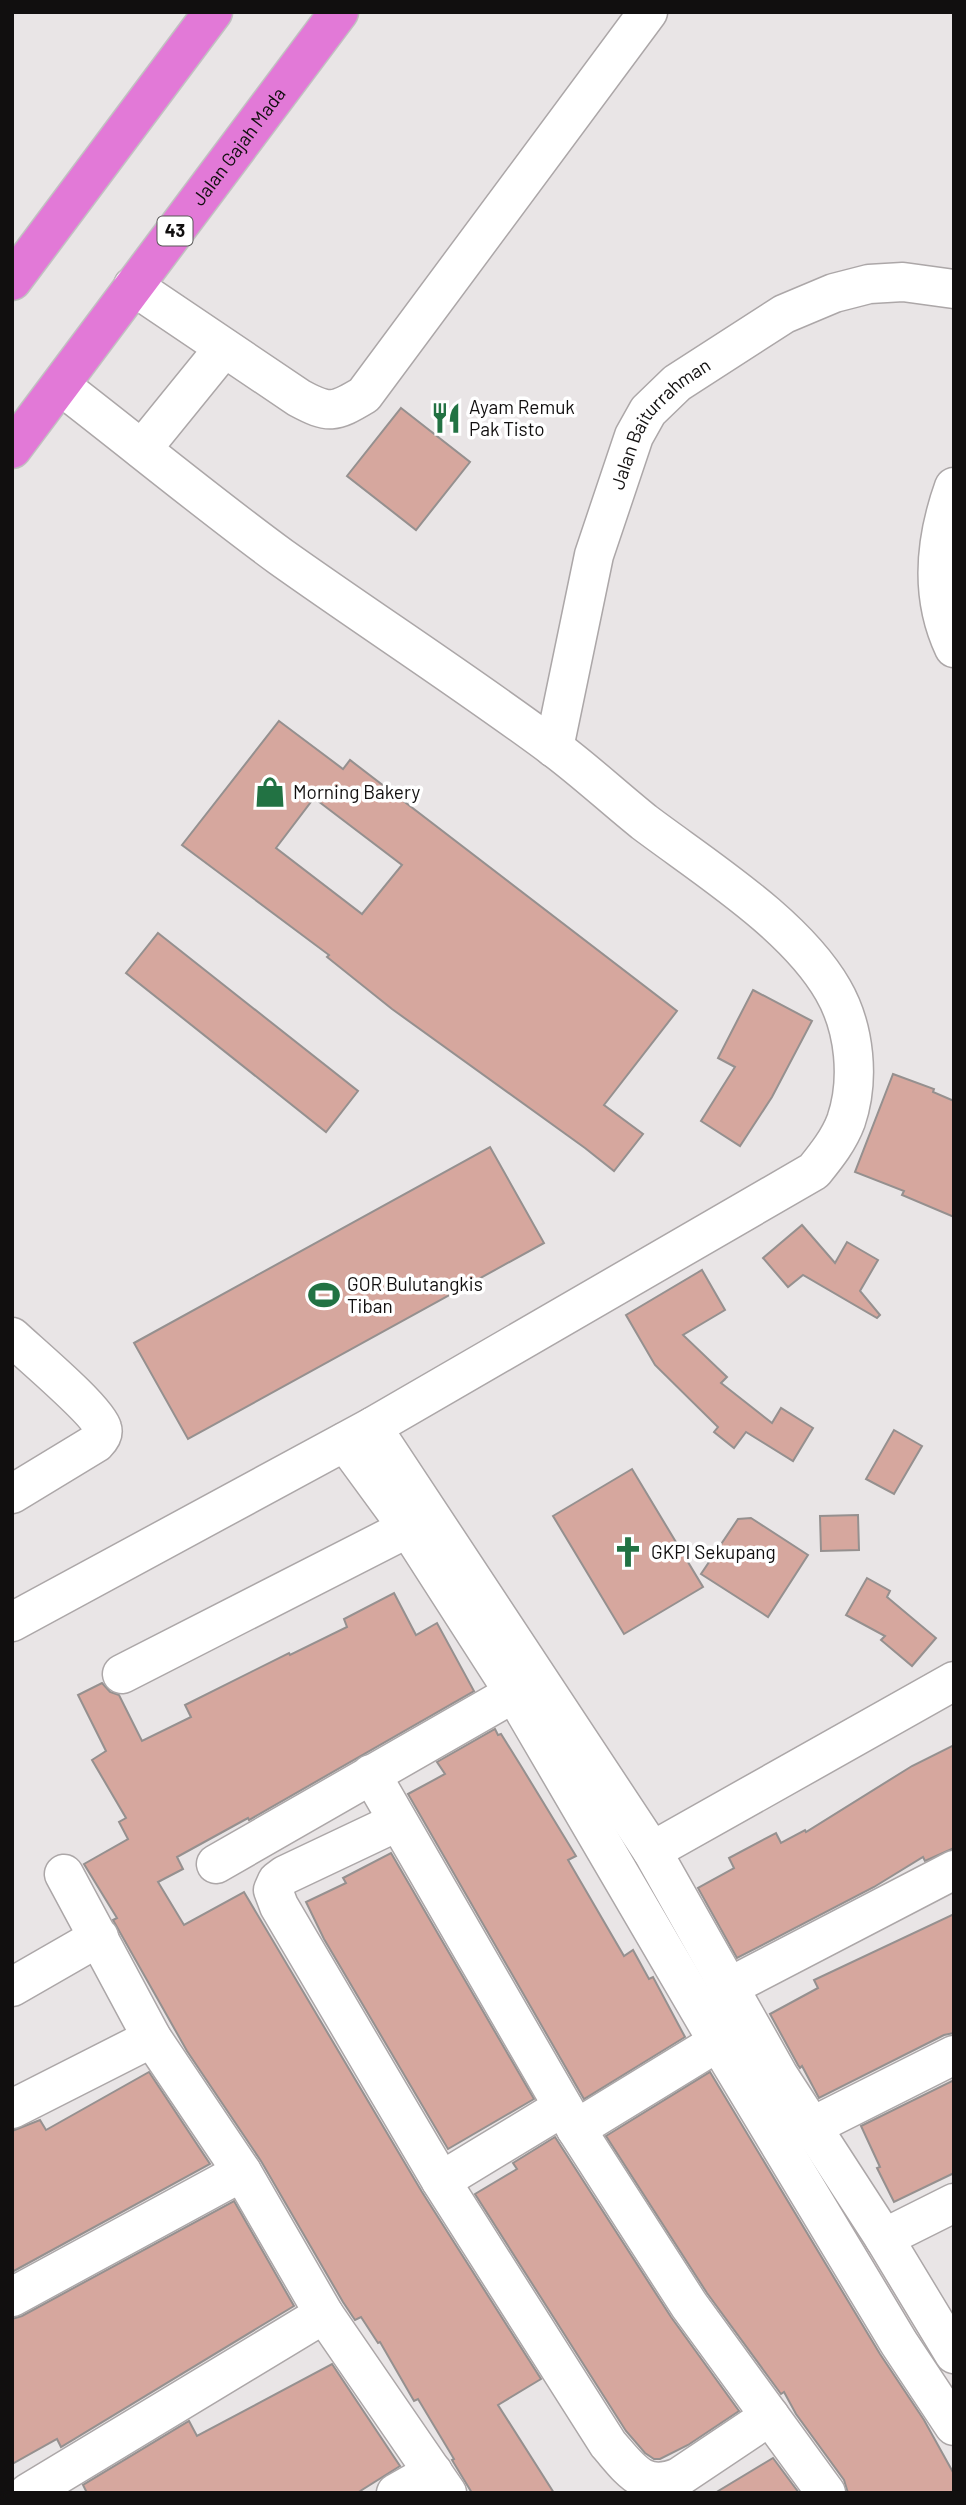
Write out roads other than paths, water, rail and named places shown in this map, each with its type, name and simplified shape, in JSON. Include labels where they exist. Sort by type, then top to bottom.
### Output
[{"type":"highway","points":[[12,281],[213,12]]},
{"type":"highway","name":"Jalan Gajah Mada","points":[[12,449],[339,12]]},
{"type":"street","points":[[133,286],[321,410],[342,408],[364,395],[649,12]]},
{"type":"street","name":"Jalan Baiturrahman","points":[[554,748],[594,555],[634,436],[648,411],[677,383],[784,314],[834,293],[869,284],[903,282],[954,289]]},
{"type":"street","points":[[142,449],[224,348]]},
{"type":"street","points":[[12,1622],[358,1435],[814,1171],[834,1146],[846,1122],[852,1092],[854,1053],[848,1024],[835,993],[816,962],[757,907],[554,748],[279,555],[61,386]]},
{"type":"street","points":[[954,487],[942,521],[937,578],[939,605],[945,629],[954,648]]},
{"type":"street","points":[[12,1337],[96,1417],[102,1428],[102,1437],[96,1443],[12,1494]]},
{"type":"street","points":[[358,1435],[408,1528],[514,1693],[718,2042],[899,2343],[954,2426]]},
{"type":"street","points":[[358,1435],[652,1851],[779,2076],[884,2238],[954,2354]]},
{"type":"street","points":[[122,1674],[408,1528]]},
{"type":"street","points":[[652,1851],[954,1681]]},
{"type":"street","points":[[216,1864],[514,1693]]},
{"type":"street","points":[[370,1774],[570,2118],[689,2305],[826,2493]]},
{"type":"street","points":[[397,1822],[285,1875],[277,1881],[273,1891],[279,1906],[440,2181],[608,2444],[634,2474],[655,2483],[665,2483],[679,2477],[770,2416]]},
{"type":"street","points":[[729,1987],[954,1870]]},
{"type":"street","points":[[64,1874],[152,2038],[242,2172],[324,2314],[440,2482],[396,2493]]},
{"type":"street","points":[[12,1987],[99,1937]]},
{"type":"street","points":[[12,2109],[152,2038]]},
{"type":"street","points":[[440,2181],[718,2042]]},
{"type":"street","points":[[811,2127],[954,2055]]},
{"type":"street","points":[[12,2297],[242,2172]]},
{"type":"street","points":[[884,2238],[954,2203]]},
{"type":"street","points":[[27,2493],[324,2314]]},
{"type":"place","name":"Ayam Remuk Pak Tisto","points":[[446,418]]},
{"type":"place","name":"Morning Bakery","points":[[270,792]]},
{"type":"place","name":"GOR Bulutangkis Tiban","points":[[324,1295]]},
{"type":"place","name":"GKPI Sekupang","points":[[628,1552]]}]
